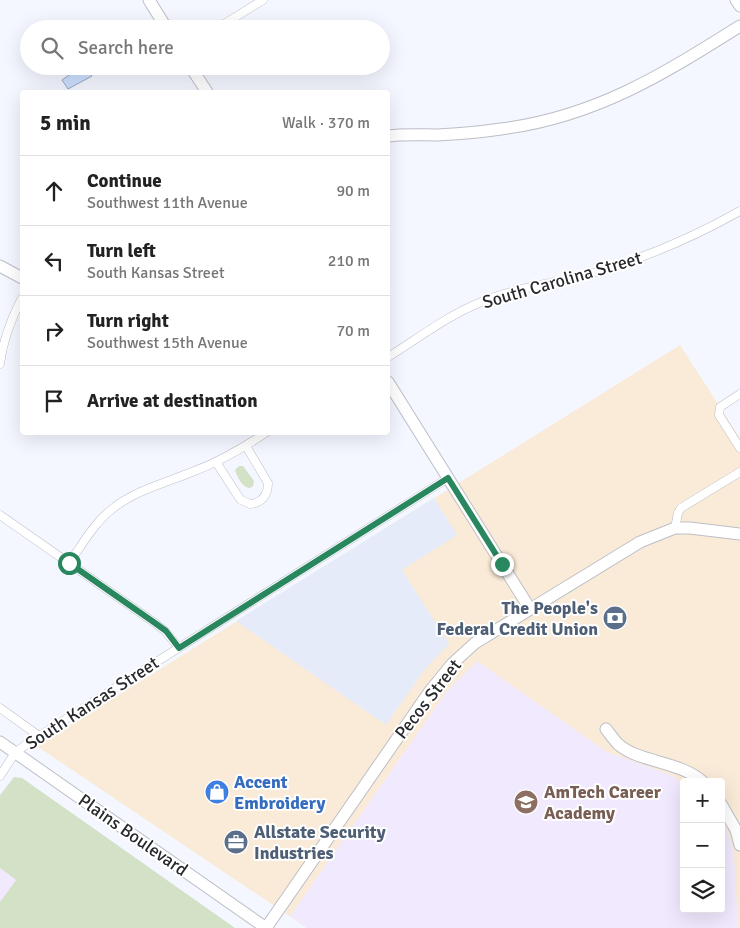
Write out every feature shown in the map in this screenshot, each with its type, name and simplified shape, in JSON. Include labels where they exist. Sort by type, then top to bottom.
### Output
[{"type":"main road","points":[[148,0],[160,20]]},
{"type":"main road","points":[[736,0],[740,6]]},
{"type":"main road","points":[[390,136],[502,130],[576,113],[614,98],[675,67],[740,26]]},
{"type":"main road","points":[[196,75],[205,90]]},
{"type":"main road","points":[[0,266],[20,277]]},
{"type":"main road","points":[[390,385],[530,609]]},
{"type":"main road","name":"Pecos Street","points":[[266,928],[442,676],[475,643],[640,542],[675,528],[740,534]]},
{"type":"main road","points":[[606,729],[619,744],[628,750],[699,778]]},
{"type":"main road","name":"Plains Boulevard","points":[[0,742],[266,928]]},
{"type":"main road","points":[[725,811],[736,830],[740,845]]},
{"type":"street","points":[[231,20],[263,0]]},
{"type":"street","name":"South Carolina Street","points":[[390,356],[456,314],[479,303],[505,293],[596,272],[636,260],[686,239],[740,211]]},
{"type":"street","points":[[0,364],[2,346],[12,317],[20,302]]},
{"type":"street","points":[[740,394],[720,407],[718,415],[740,448]]},
{"type":"street","points":[[69,563],[96,525],[124,500],[216,462],[262,435]]},
{"type":"street","points":[[216,462],[241,500],[250,504],[261,501],[268,490],[268,483],[246,446]]},
{"type":"street","points":[[675,528],[681,508],[740,472]]},
{"type":"street","name":"South Kansas Street","points":[[0,776],[16,753],[39,736],[448,478]]},
{"type":"street","points":[[0,515],[166,631],[179,648]]},
{"type":"street","points":[[0,708],[39,736]]},
{"type":"shaded area","points":[[680,345],[740,438],[740,928],[307,928],[38,747]]},
{"type":"shaded area","points":[[434,498],[457,535],[402,570],[449,644],[425,669],[386,725],[236,621]]},
{"type":"shaded area","name":"AmTech Career Academy","points":[[477,661],[607,752],[671,775],[680,781],[680,913],[725,913],[725,827],[734,854],[738,928],[307,928],[290,916],[447,691]]},
{"type":"shaded area","points":[[0,868],[16,880],[0,902]]},
{"type":"green space","points":[[239,466],[243,466],[254,481],[253,486],[250,488],[247,488],[237,476],[235,470]]},
{"type":"green space","points":[[14,777],[22,778],[235,928],[0,928],[0,902],[16,880],[0,868],[0,795]]},
{"type":"water","points":[[69,75],[92,76],[68,89],[62,80]]},
{"type":"place","name":"The People's Federal Credit Union","points":[[615,618]]},
{"type":"place","name":"Accent Embroidery","points":[[217,792]]},
{"type":"place","name":"AmTech Career Academy","points":[[526,802]]},
{"type":"place","name":"Allstate Security Industries","points":[[236,842]]},
{"type":"route","points":[[69,563],[166,631],[179,648],[448,478],[502,564]]}]
